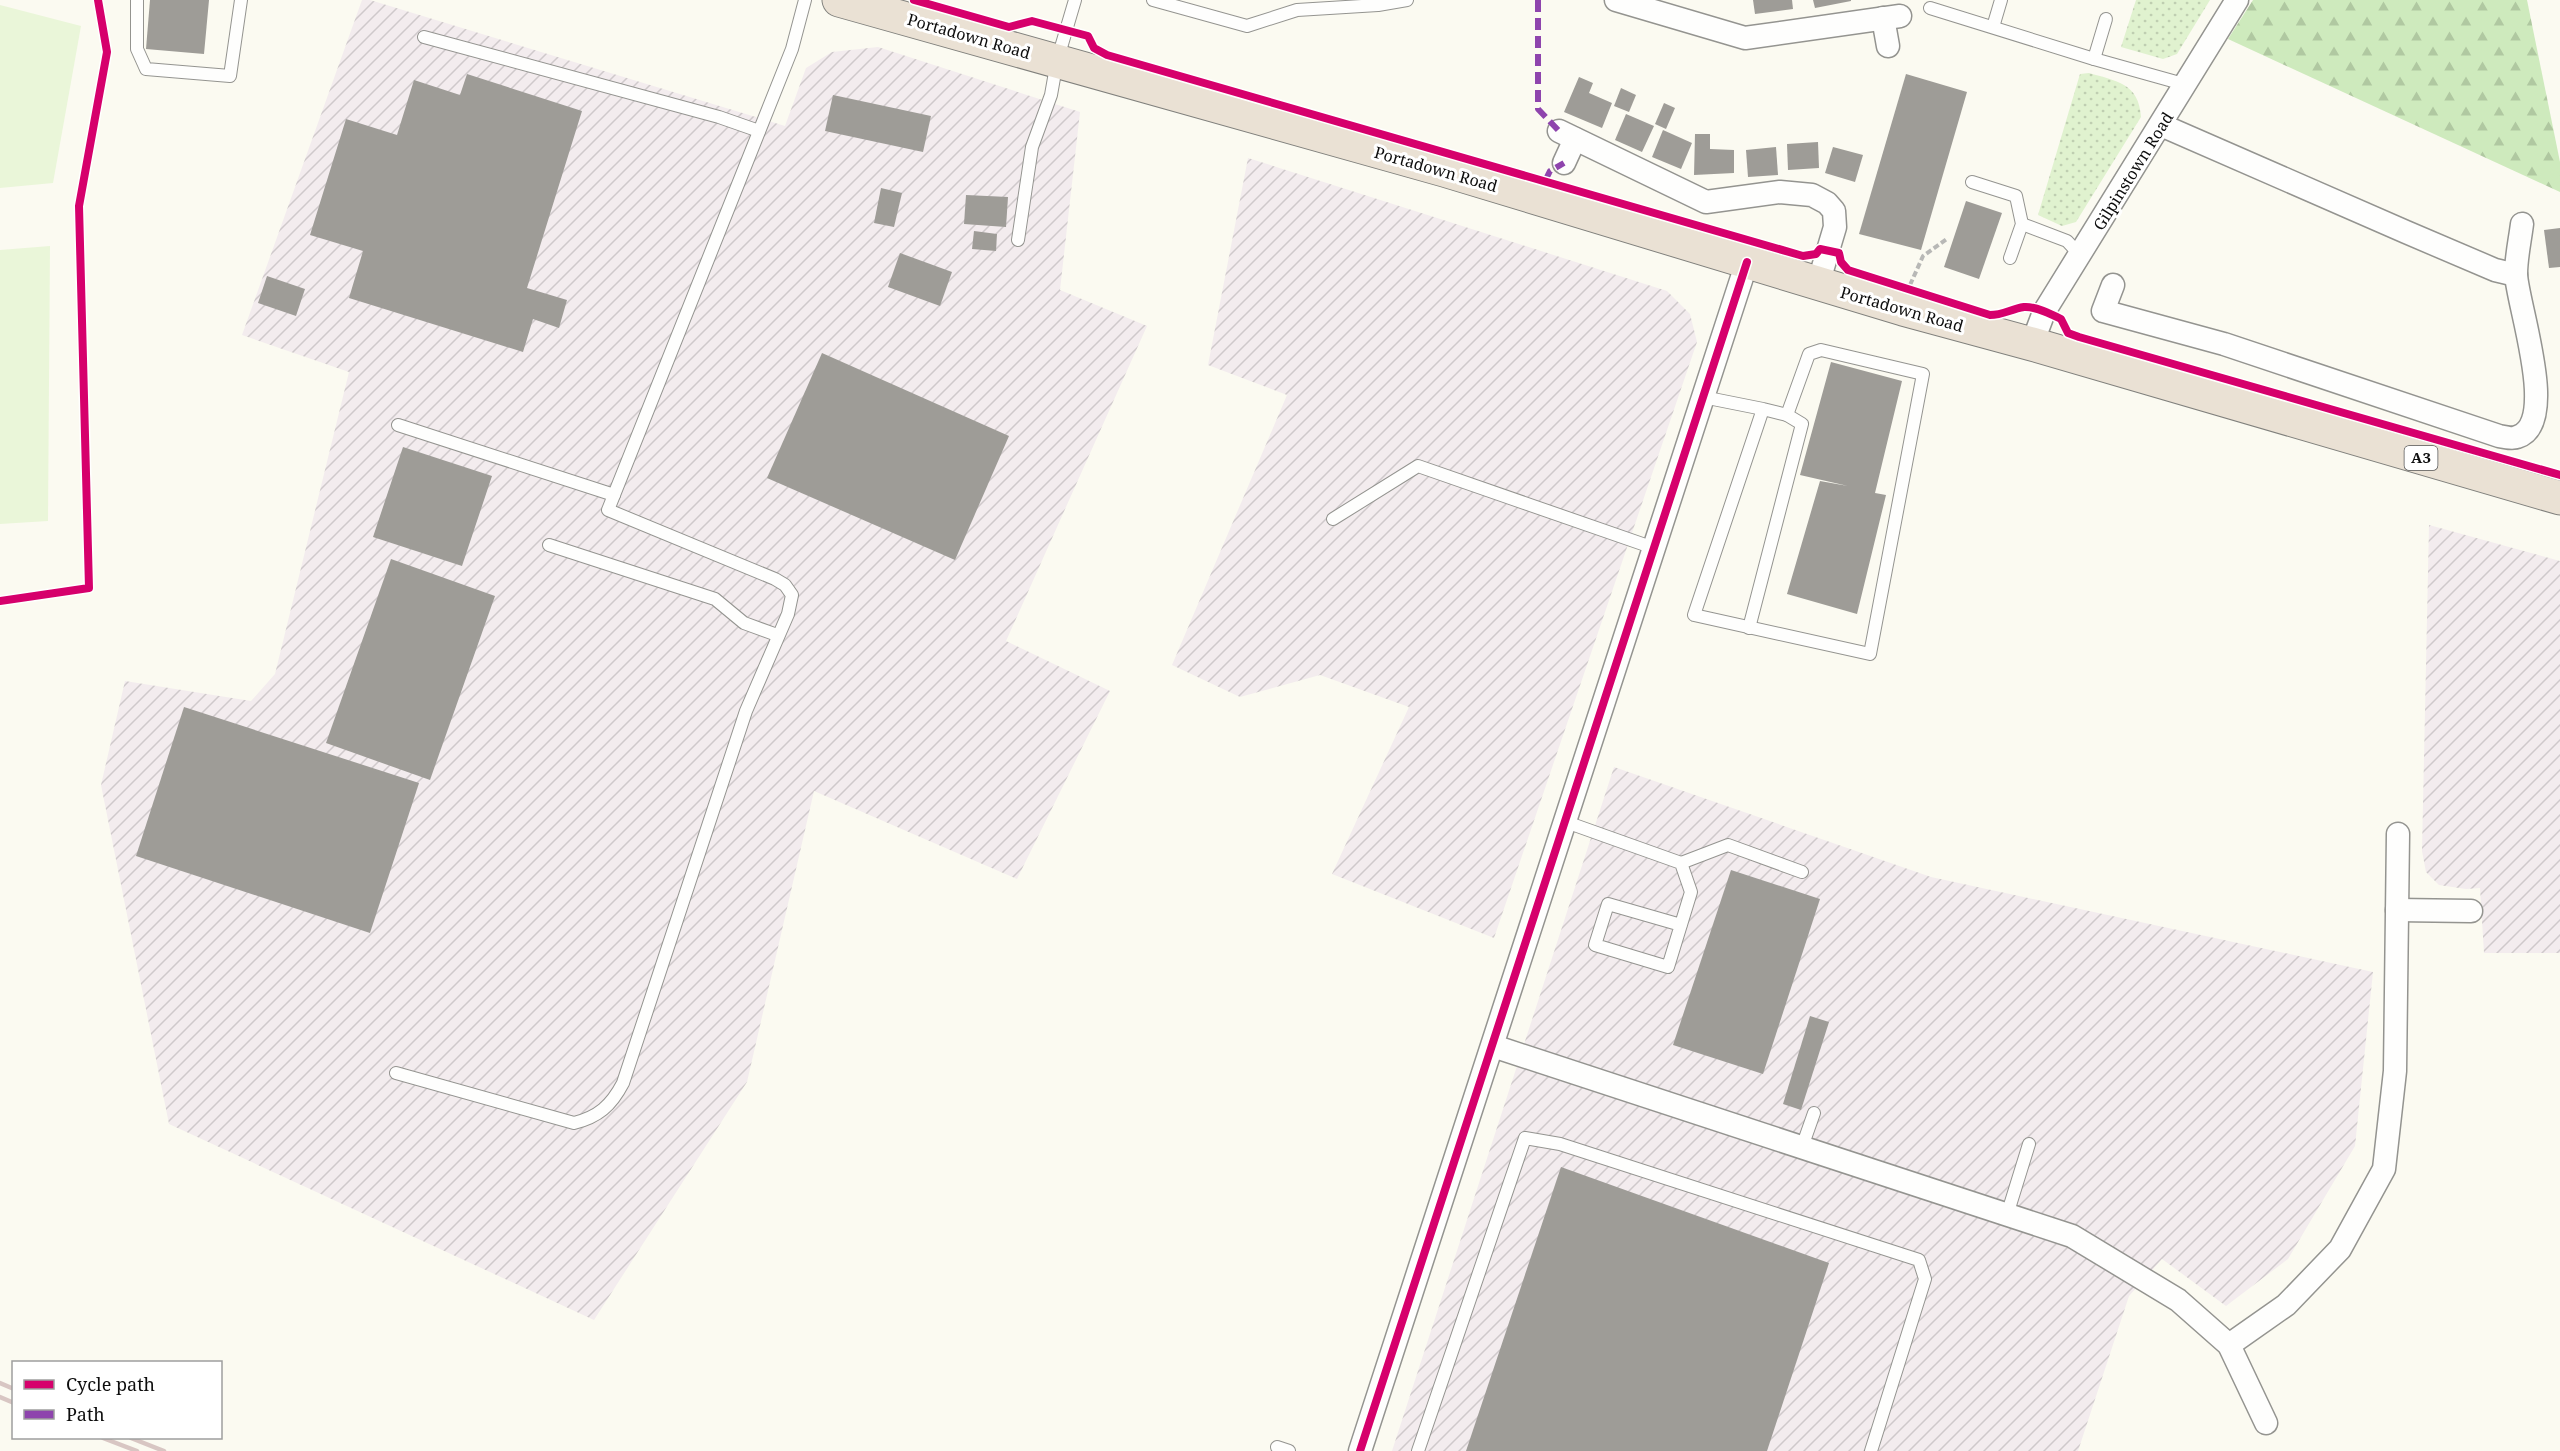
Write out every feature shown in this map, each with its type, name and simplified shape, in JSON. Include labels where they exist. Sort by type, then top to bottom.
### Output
[{"type":"highway","name":"Portadown Road","points":[[839,0],[1444,170],[1818,284],[2032,344]]},
{"type":"highway","name":"A3","points":[[2032,344],[2560,498]]},
{"type":"street","points":[[1616,0],[1745,38],[1892,17],[1887,46]]},
{"type":"street","name":"Gilpinstown Road","points":[[2032,344],[2044,312],[2187,85],[2237,0]]},
{"type":"street","points":[[2161,125],[2495,270],[2516,275]]},
{"type":"street","points":[[1564,163],[1567,135],[1706,202],[1780,192],[1812,195],[1827,202],[1834,211],[1834,227],[1818,284]]},
{"type":"street","points":[[2113,285],[2103,311],[2224,344],[2490,434],[2517,437],[2529,429],[2535,412],[2537,388],[2516,275],[2522,224]]},
{"type":"street","points":[[1360,1451],[1747,262]]},
{"type":"street","points":[[2229,1345],[2286,1305],[2340,1248],[2384,1169],[2395,1071],[2398,834]]},
{"type":"street","points":[[2397,910],[2471,911]]},
{"type":"street","points":[[1493,1046],[2072,1236],[2178,1300],[2229,1345],[2265,1423]]},
{"type":"lane","points":[[137,0],[136,49],[146,69],[230,76],[241,0]]},
{"type":"lane","points":[[396,1073],[574,1123],[591,1119],[605,1110],[623,1083],[746,711],[792,603],[792,595],[785,585],[608,510],[792,49],[805,0]]},
{"type":"lane","points":[[1018,240],[1032,147],[1051,95],[1057,61],[1075,0]]},
{"type":"lane","points":[[1153,0],[1247,26],[1297,10],[1378,5],[1407,0]]},
{"type":"lane","points":[[1993,27],[2001,0]]},
{"type":"lane","points":[[1930,8],[2094,60],[2187,85]]},
{"type":"lane","points":[[2094,60],[2106,20]]},
{"type":"lane","points":[[423,37],[719,117],[759,131]]},
{"type":"lane","points":[[1972,182],[2016,196],[2022,224],[2010,258]]},
{"type":"lane","points":[[2022,224],[2067,241],[2080,255]]},
{"type":"lane","points":[[1763,409],[1694,615],[1870,654],[1923,374],[1821,350],[1809,354],[1787,415]]},
{"type":"lane","points":[[1703,397],[1787,415],[1802,424],[1749,628]]},
{"type":"lane","points":[[398,425],[614,495]]},
{"type":"lane","points":[[1333,519],[1418,466],[1654,548]]},
{"type":"lane","points":[[549,545],[715,598],[744,623],[777,635]]},
{"type":"lane","points":[[1566,822],[1682,863],[1728,845],[1802,872]]},
{"type":"lane","points":[[1681,925],[1608,904],[1595,945],[1668,966],[1681,925],[1690,892],[1682,863]]},
{"type":"lane","points":[[1802,1147],[1814,1113]]},
{"type":"lane","points":[[1418,1451],[1525,1138],[1560,1144],[1919,1260],[1925,1279],[1871,1451]]},
{"type":"lane","points":[[2007,1215],[2029,1144]]},
{"type":"path","points":[[1908,288],[1923,256],[1948,238]]},
{"type":"path","points":[[1898,285],[1919,292]]},
{"type":"shaded area","points":[[362,0],[370,0],[785,126],[806,68],[832,52],[878,47],[1080,112],[1060,290],[1147,326],[1006,641],[1110,691],[1017,879],[814,791],[747,1082],[594,1320],[169,1124],[101,785],[125,681],[251,701],[275,674],[349,372],[242,335]]},
{"type":"shaded area","points":[[1248,158],[1667,291],[1690,314],[1697,342],[1494,938],[1332,874],[1409,707],[1320,675],[1240,697],[1172,665],[1287,395],[1208,365]]},
{"type":"shaded area","points":[[2429,525],[2560,561],[2560,953],[2484,953],[2480,888],[2466,889],[2439,885],[2426,872],[2422,851]]},
{"type":"shaded area","points":[[1614,767],[1931,877],[2373,972],[2355,1146],[2288,1259],[2226,1306],[2162,1259],[2129,1296],[2078,1451],[1392,1451]]},
{"type":"green space","points":[[2136,0],[2210,0],[2177,54],[2163,59],[2121,47]]},
{"type":"green space","points":[[2253,0],[2527,0],[2560,162],[2560,192],[2228,39]]},
{"type":"green space","points":[[0,5],[81,26],[53,183],[0,188]]},
{"type":"green space","points":[[2089,73],[2117,81],[2131,90],[2136,97],[2141,117],[2076,222],[2062,226],[2038,215],[2080,74]]},
{"type":"green space","points":[[50,246],[48,521],[0,524],[0,250]]},
{"type":"building","points":[[150,0],[209,0],[204,54],[146,49]]},
{"type":"building","points":[[1753,0],[1792,0],[1793,9],[1755,14]]},
{"type":"building","points":[[1813,0],[1851,0],[1851,1],[1815,8]]},
{"type":"building","points":[[467,74],[582,111],[527,288],[567,300],[559,328],[533,319],[523,352],[349,298],[363,251],[310,235],[346,119],[397,135],[414,80],[460,95]]},
{"type":"building","points":[[1906,74],[1967,92],[1921,250],[1859,234]]},
{"type":"building","points":[[1579,77],[1593,83],[1589,93],[1612,103],[1602,128],[1564,112]]},
{"type":"building","points":[[1621,88],[1636,95],[1629,112],[1614,106]]},
{"type":"building","points":[[833,95],[931,116],[923,152],[825,131]]},
{"type":"building","points":[[1664,103],[1675,108],[1666,129],[1655,124]]},
{"type":"building","points":[[1626,114],[1654,126],[1642,152],[1615,140]]},
{"type":"building","points":[[1663,130],[1692,143],[1681,169],[1652,157]]},
{"type":"building","points":[[1695,134],[1710,134],[1710,149],[1734,150],[1734,173],[1694,175]]},
{"type":"building","points":[[1818,142],[1819,168],[1788,170],[1787,144]]},
{"type":"building","points":[[1776,147],[1778,175],[1748,177],[1746,150]]},
{"type":"building","points":[[1833,147],[1863,155],[1855,182],[1825,173]]},
{"type":"building","points":[[881,188],[902,193],[894,227],[874,223]]},
{"type":"building","points":[[966,195],[1008,197],[1006,227],[964,224]]},
{"type":"building","points":[[1966,201],[2002,213],[1979,279],[1944,267]]},
{"type":"building","points":[[2560,228],[2560,267],[2549,268],[2544,230]]},
{"type":"building","points":[[974,231],[997,234],[996,251],[972,249]]},
{"type":"building","points":[[900,253],[952,272],[940,306],[888,287]]},
{"type":"building","points":[[267,276],[305,289],[296,316],[258,303]]},
{"type":"building","points":[[822,353],[1009,436],[955,560],[767,478]]},
{"type":"building","points":[[1831,362],[1902,381],[1875,493],[1886,495],[1857,614],[1787,594],[1820,481],[1848,486],[1800,475]]},
{"type":"building","points":[[403,447],[492,476],[462,566],[373,537]]},
{"type":"building","points":[[391,559],[495,596],[430,780],[326,743]]},
{"type":"building","points":[[184,707],[419,783],[370,933],[136,856]]},
{"type":"building","points":[[1731,870],[1820,899],[1763,1074],[1673,1045]]},
{"type":"building","points":[[1810,1016],[1829,1022],[1801,1110],[1783,1104]]},
{"type":"building","points":[[1561,1167],[1829,1263],[1767,1451],[1466,1451]]},
{"type":"railway","points":[[0,1383],[12,1388]]},
{"type":"railway","points":[[0,1397],[12,1402]]},
{"type":"railway","points":[[106,1439],[137,1451]]},
{"type":"railway","points":[[134,1439],[164,1451]]},
{"type":"marked path","points":[[1538,0],[1538,109],[1559,131]]},
{"type":"marked path","points":[[1545,181],[1550,171],[1564,163]]},
{"type":"cycle path","points":[[0,601],[89,588],[79,206],[107,52],[98,0]]},
{"type":"cycle path","points":[[914,0],[1009,27],[1032,21],[1088,36],[1094,48],[1107,55],[1803,256],[1816,254],[1820,249],[1839,253],[1841,262],[1848,270],[1990,315],[2024,307],[2038,309],[2061,319],[2068,333],[2079,337],[2560,475]]},
{"type":"cycle path","points":[[1360,1451],[1747,262]]}]
